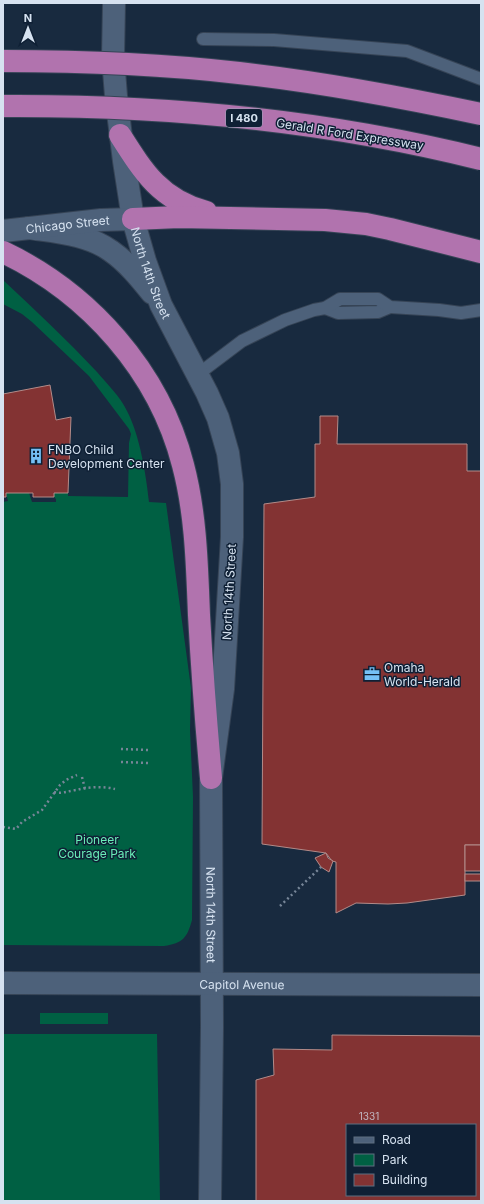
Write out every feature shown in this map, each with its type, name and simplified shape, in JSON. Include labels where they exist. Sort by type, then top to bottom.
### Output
[{"type":"highway","points":[[3,62],[128,64],[238,73],[340,87],[481,114]]},
{"type":"highway","name":"Gerald R Ford Expressway","points":[[3,106],[128,108],[232,116],[398,140],[481,159]]},
{"type":"highway","points":[[120,135],[145,173],[174,200],[195,209],[237,218]]},
{"type":"highway","points":[[133,218],[179,217],[318,220],[366,224],[473,250]]},
{"type":"highway","points":[[3,252],[56,284],[87,309],[114,337],[138,366],[160,403],[175,436],[184,466],[194,526],[203,695],[211,778]]},
{"type":"main road","name":"North 14th Street","points":[[114,3],[113,58],[120,135],[133,218],[161,305],[213,408],[223,434],[229,460],[232,484],[232,537],[223,689],[211,778],[212,983],[210,1201]]},
{"type":"main road","name":"Chicago Street","points":[[3,230],[133,218]]},
{"type":"main road","points":[[29,228],[82,238],[110,250],[130,268],[161,305]]},
{"type":"main road","name":"Capitol Avenue","points":[[3,983],[481,985]]},
{"type":"lane","points":[[203,38],[274,40],[407,51],[481,79]]},
{"type":"lane","points":[[197,375],[242,341],[286,320],[314,310],[325,308],[338,313],[378,312],[390,307],[440,310],[461,313],[481,310]]},
{"type":"path","points":[[121,749],[149,750]]},
{"type":"path","points":[[121,762],[149,763]]},
{"type":"path","points":[[3,827],[16,828],[22,822],[42,810],[54,792],[66,780],[77,775]]},
{"type":"path","points":[[82,777],[85,788]]},
{"type":"path","points":[[54,792],[59,793],[85,788],[115,788]]},
{"type":"path","points":[[280,906],[321,867]]},
{"type":"green space","name":"Pioneer Courage Park","points":[[3,280],[86,360],[121,400],[136,432],[144,467],[149,502],[166,503],[191,688],[190,730],[193,797],[192,920],[183,939],[170,945],[3,945],[3,502],[8,501],[6,493],[29,493],[32,502],[56,502],[54,493],[68,493],[68,496],[128,497],[129,443],[131,434],[129,429],[89,376],[32,322],[22,314],[3,304]]},
{"type":"green space","points":[[40,1013],[108,1013],[108,1024],[40,1024]]},
{"type":"green space","points":[[3,1034],[157,1034],[160,1201],[3,1201]]},
{"type":"building","name":"FNBO Child Development Center","points":[[50,385],[56,420],[71,417],[68,493],[54,493],[54,497],[33,497],[33,493],[6,493],[6,497],[3,497],[3,394]]},
{"type":"building","name":"Omaha World-Herald","points":[[320,416],[338,416],[337,444],[467,444],[467,471],[481,471],[481,845],[465,845],[465,895],[407,903],[356,903],[336,913],[336,862],[332,861],[326,853],[262,844],[264,504],[315,497],[315,444],[320,444]]},
{"type":"building","points":[[465,845],[481,845],[481,871],[465,871]]},
{"type":"building","points":[[326,853],[328,858],[333,861],[329,872],[321,867],[315,858]]},
{"type":"building","points":[[465,874],[481,874],[481,881],[465,881]]},
{"type":"building","points":[[332,1035],[481,1036],[481,1201],[256,1201],[256,1080],[274,1075],[273,1049],[332,1050]]},
{"type":"place","name":"FNBO Child Development Center","points":[[36,456]]},
{"type":"place","name":"Omaha World-Herald","points":[[372,674]]}]
